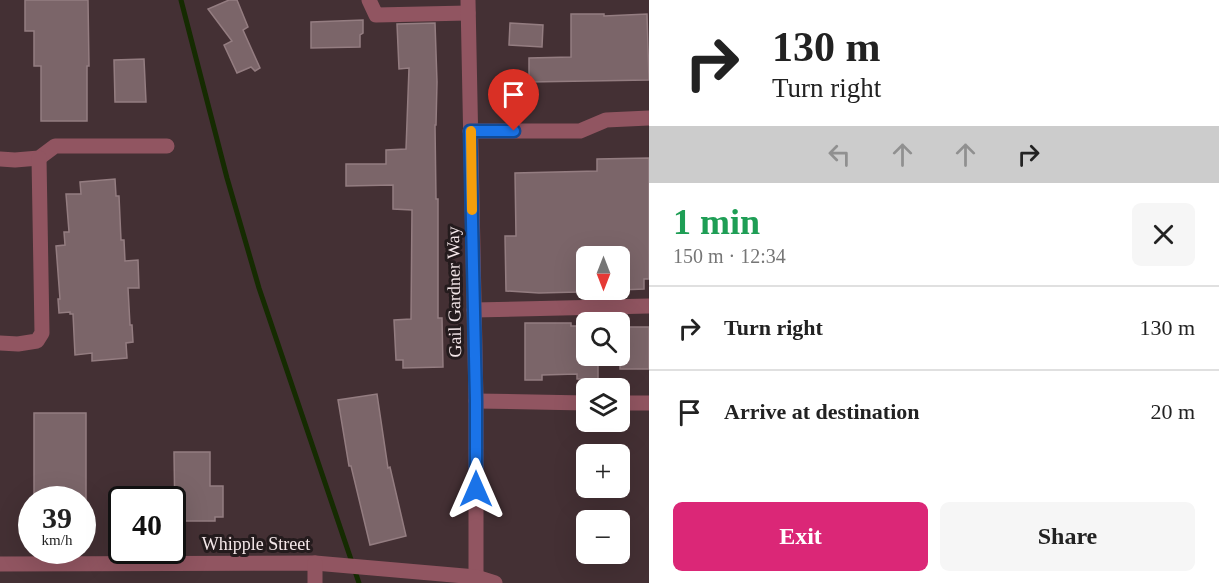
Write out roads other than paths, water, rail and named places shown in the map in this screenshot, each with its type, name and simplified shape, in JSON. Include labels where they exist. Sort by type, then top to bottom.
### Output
[{"type":"street","points":[[369,0],[376,15],[468,7]]},
{"type":"street","name":"Gail Gardner Way","points":[[468,7],[476,401],[477,580]]},
{"type":"street","points":[[470,131],[580,131],[606,120],[649,118]]},
{"type":"street","points":[[0,159],[39,158],[55,146],[167,146]]},
{"type":"street","points":[[0,343],[18,344],[38,341],[42,333],[39,158]]},
{"type":"street","points":[[474,310],[649,306]]},
{"type":"street","points":[[476,401],[576,403]]},
{"type":"street","points":[[630,403],[649,403]]},
{"type":"street","points":[[315,562],[315,583]]},
{"type":"street","name":"Whipple Street","points":[[0,564],[315,562],[495,583]]},
{"type":"waterway","points":[[181,0],[227,178],[259,288],[359,583]]}]
